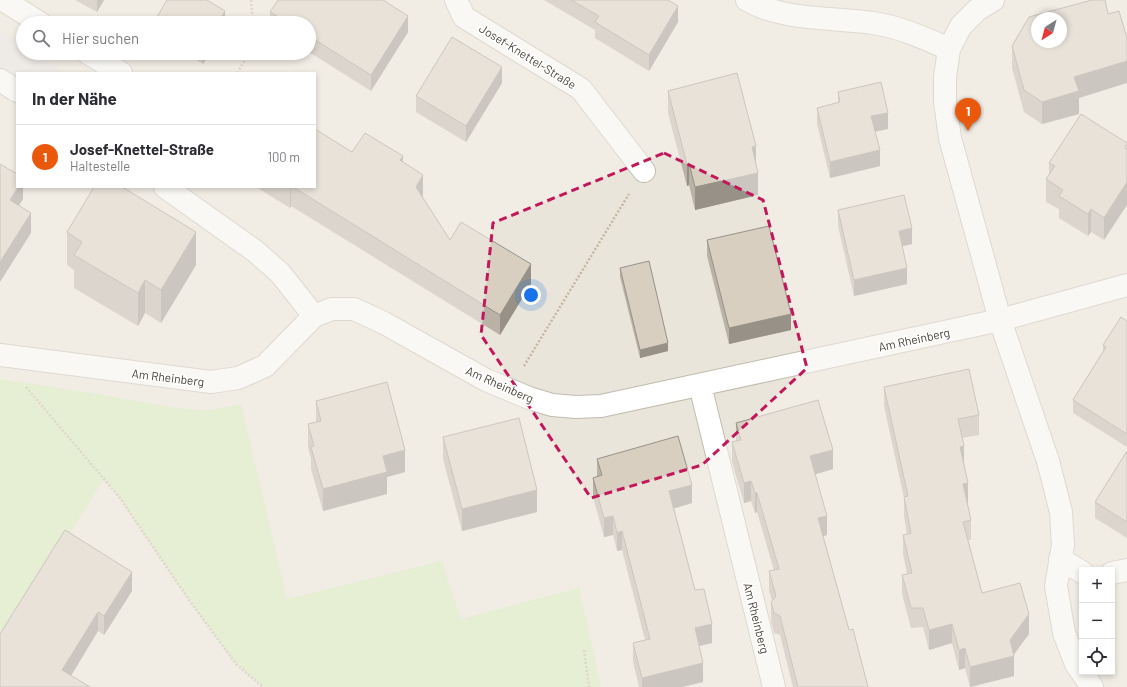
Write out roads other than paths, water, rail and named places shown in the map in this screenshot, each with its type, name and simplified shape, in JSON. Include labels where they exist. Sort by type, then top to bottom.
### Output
[{"type":"street","points":[[2,0],[28,16]]},
{"type":"street","name":"Josef-Knettel-Straße","points":[[456,0],[464,17],[581,89],[644,171]]},
{"type":"street","points":[[747,0],[756,5],[789,13],[874,23],[910,31],[949,48]]},
{"type":"street","points":[[993,0],[977,10],[962,26],[949,48],[945,77],[945,102],[950,138],[1000,320],[1048,460],[1061,512],[1063,545],[1056,586],[1064,633],[1076,664],[1092,687]]},
{"type":"street","points":[[100,60],[119,72]]},
{"type":"street","points":[[0,80],[16,90]]},
{"type":"street","points":[[166,188],[255,251],[280,273],[314,316]]},
{"type":"street","name":"Am Rheinberg","points":[[9,356],[211,382],[238,378],[265,366],[314,316],[332,309],[354,309],[384,323],[457,365],[529,398],[552,405],[576,407],[602,406],[1000,320],[1127,285]]},
{"type":"street","name":"Am Rheinberg","points":[[700,385],[774,687]]},
{"type":"street","points":[[1060,559],[1079,570]]},
{"type":"street","points":[[1115,572],[1127,570]]},
{"type":"place","name":"Josef-Knettel-Straße","points":[[968,131]]}]
